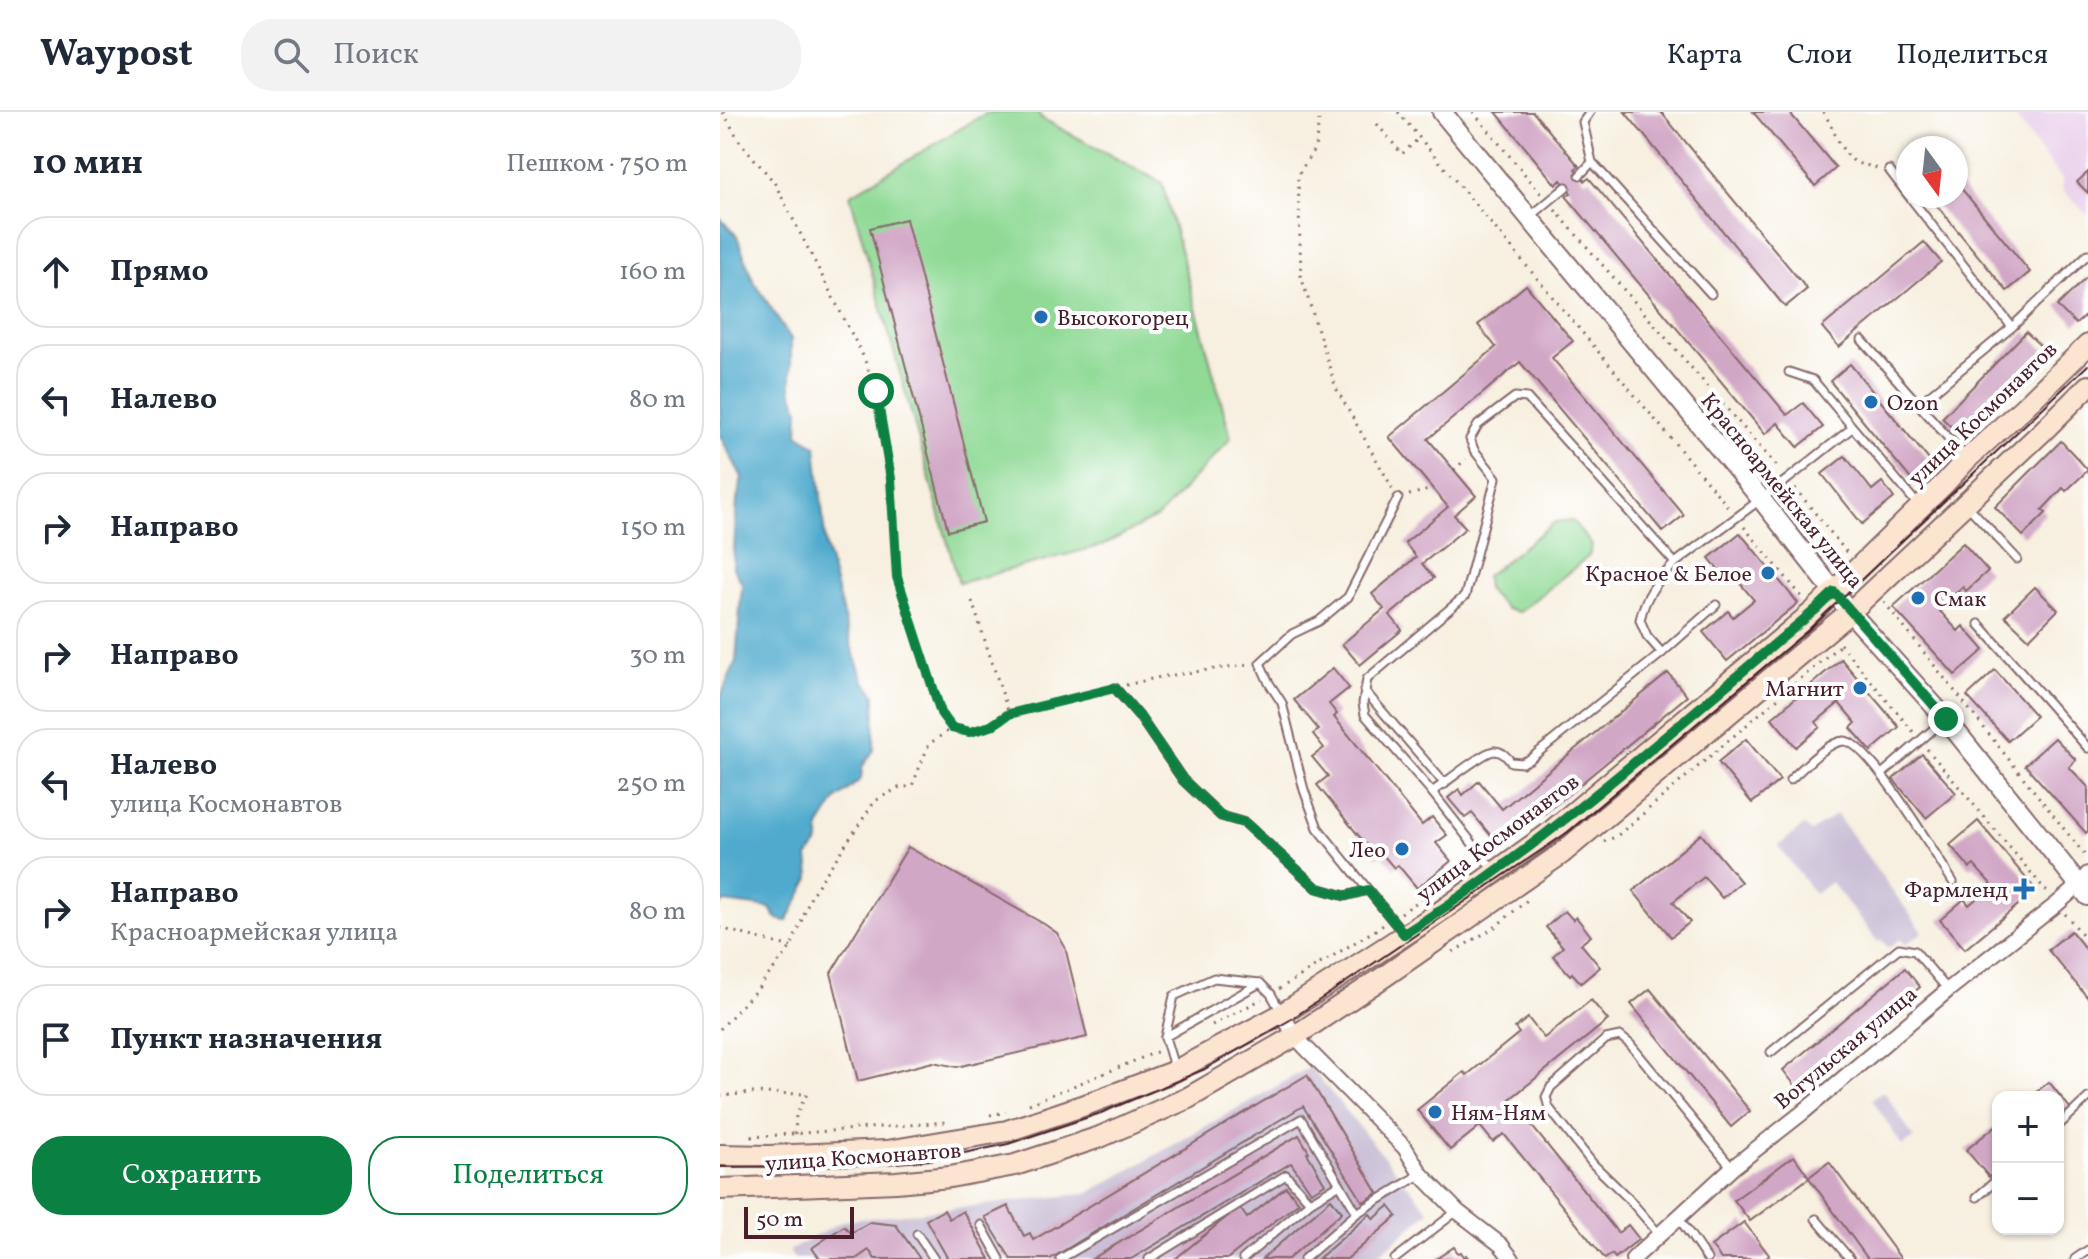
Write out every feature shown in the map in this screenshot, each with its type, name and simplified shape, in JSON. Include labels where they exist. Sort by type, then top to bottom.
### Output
[{"type":"main road","name":"улица Космонавтов","points":[[720,1155],[887,1151],[1007,1131],[1175,1071],[1282,1014],[1398,927],[1495,873],[1548,834],[1814,611],[1967,459],[2088,345]]},
{"type":"main road","name":"улица Космонавтов","points":[[720,1189],[896,1182],[950,1177],[1015,1165],[1100,1137],[1188,1098],[1295,1036],[1561,854],[1850,612],[2088,386]]},
{"type":"street","name":"Красноармейская улица","points":[[1442,112],[1761,499],[1850,612],[1946,719],[2085,885]]},
{"type":"street","name":"Вогульская улица","points":[[1634,1259],[1732,1168],[1948,990],[2085,885]]},
{"type":"street","points":[[1282,1014],[1295,1036],[1405,1148],[1421,1174],[1457,1211],[1501,1245],[1512,1259]]},
{"type":"lane","points":[[1590,112],[1583,122],[1592,162],[1711,294]]},
{"type":"lane","points":[[1580,175],[1592,162]]},
{"type":"lane","points":[[1889,170],[1896,180]]},
{"type":"lane","points":[[1529,218],[1566,187]]},
{"type":"lane","points":[[1918,208],[2012,327]]},
{"type":"lane","points":[[1919,404],[2012,327],[2088,254]]},
{"type":"lane","points":[[1862,340],[1967,459]]},
{"type":"lane","points":[[1789,372],[1813,380],[1919,507]]},
{"type":"lane","points":[[1495,873],[1432,792],[1365,715],[1363,703],[1367,679],[1465,596],[1496,478],[1474,450],[1470,439],[1478,425],[1515,397],[1527,398],[1675,563]]},
{"type":"lane","points":[[1662,653],[1647,636],[1640,620],[1648,593],[1675,563],[1852,428]]},
{"type":"lane","points":[[1398,498],[1348,597],[1319,621],[1292,634],[1260,663],[1282,703],[1304,790],[1318,828],[1398,927]]},
{"type":"lane","points":[[1965,502],[2017,559]]},
{"type":"lane","points":[[1432,792],[1485,754],[1496,751],[1504,753],[1511,762],[1522,763],[1530,759],[1662,653],[1716,605]]},
{"type":"lane","points":[[1979,624],[2088,748]]},
{"type":"lane","points":[[1115,688],[1139,716],[1183,780],[1221,816],[1245,823],[1317,888],[1345,896],[1368,890]]},
{"type":"lane","points":[[1364,690],[1445,784]]},
{"type":"lane","points":[[1882,774],[1946,719]]},
{"type":"lane","points":[[1790,780],[1832,744],[1845,741],[1857,746],[1882,774],[1953,882]]},
{"type":"lane","points":[[1771,1052],[1899,948],[1915,951],[1948,990]]},
{"type":"lane","points":[[1175,1071],[1165,1037],[1174,996],[1214,978],[1260,983],[1271,994],[1282,1014]]},
{"type":"lane","points":[[1165,1037],[1260,983]]},
{"type":"lane","points":[[1659,1234],[1593,1164],[1549,1108],[1546,1097],[1551,1087],[1606,1039],[1620,1036],[1630,1044],[1732,1168]]},
{"type":"lane","points":[[2064,1120],[2088,1098]]},
{"type":"lane","points":[[1060,1259],[1301,1119],[1357,1213]]},
{"type":"lane","points":[[1304,1259],[1357,1213],[1421,1174]]},
{"type":"lane","points":[[1149,1259],[1286,1175],[1310,1202]]},
{"type":"lane","points":[[1243,1259],[1310,1202],[1340,1184]]},
{"type":"lane","points":[[1977,1197],[1992,1184]]},
{"type":"lane","points":[[1395,1259],[1457,1211]]},
{"type":"lane","points":[[1678,1217],[1707,1259]]},
{"type":"lane","points":[[1816,1219],[1850,1259]]},
{"type":"lane","points":[[981,1225],[1000,1259]]},
{"type":"lane","points":[[917,1234],[934,1259]]},
{"type":"lane","points":[[2075,1259],[2088,1250]]},
{"type":"path","points":[[723,112],[740,142],[774,182],[864,358],[876,391],[891,479],[897,577],[941,713],[952,728],[970,732],[991,726],[1009,714],[1160,677],[1260,663]]},
{"type":"path","points":[[1320,112],[1315,148],[1298,175],[1301,276],[1336,388],[1398,498],[1433,489]]},
{"type":"path","points":[[1823,112],[1838,142],[1857,162],[1889,170]]},
{"type":"path","points":[[1377,124],[1402,154],[1420,138]]},
{"type":"path","points":[[1454,470],[1474,450]]},
{"type":"path","points":[[972,601],[1009,714]]},
{"type":"path","points":[[720,1029],[791,947],[812,894],[875,801],[898,788],[912,786],[929,744],[952,728]]},
{"type":"path","points":[[1206,1028],[1398,927],[1454,877]]},
{"type":"path","points":[[720,928],[791,947]]},
{"type":"path","points":[[1027,1105],[1167,1048]]},
{"type":"path","points":[[720,1096],[807,1094],[796,1115],[795,1135]]},
{"type":"path","points":[[986,1116],[1013,1110]]},
{"type":"path","points":[[750,1137],[959,1121]]},
{"type":"shaded area","points":[[2011,112],[2088,112],[2088,215],[2062,190],[2063,180]]},
{"type":"shaded area","points":[[1836,814],[1923,932],[1905,945],[1900,939],[1888,948],[1882,940],[1878,942],[1831,882],[1815,894],[1778,846],[1804,825],[1811,832]]},
{"type":"shaded area","points":[[1310,1067],[1429,1211],[1374,1259],[794,1259],[789,1251],[843,1221],[1089,1193]]},
{"type":"shaded area","points":[[1884,1091],[1914,1138],[1902,1146],[1872,1099]]},
{"type":"green space","name":"Высокогорец","points":[[988,112],[1038,112],[1041,118],[1162,183],[1231,438],[1158,517],[1103,545],[959,583],[850,195]]},
{"type":"green space","points":[[1572,520],[1592,545],[1589,556],[1519,612],[1506,609],[1487,589],[1486,576],[1555,522]]},
{"type":"water","points":[[720,218],[737,236],[753,280],[791,339],[791,390],[799,409],[798,434],[816,446],[826,548],[851,646],[864,681],[875,694],[874,750],[862,767],[861,779],[836,800],[819,827],[819,842],[808,857],[810,878],[787,921],[776,918],[770,908],[725,902],[720,905],[720,698],[736,661],[742,583],[733,568],[737,500],[742,477],[720,436]]},
{"type":"building","points":[[1496,112],[1533,112],[1579,166],[1575,169],[1585,181],[1589,178],[1787,415],[1803,403],[1823,427],[1798,447],[1778,423],[1765,434],[1566,196],[1571,193],[1561,180],[1556,185]]},
{"type":"building","points":[[1625,112],[1661,112],[1807,289],[1785,307]]},
{"type":"building","points":[[1753,112],[1789,112],[1836,168],[1815,186]]},
{"type":"building","points":[[2088,172],[2088,193],[2077,182]]},
{"type":"building","points":[[1968,197],[2030,272],[2007,291],[1939,208],[1968,208]]},
{"type":"building","points":[[906,219],[984,522],[948,531],[870,228]]},
{"type":"building","points":[[1924,242],[1941,262],[1839,347],[1822,327]]},
{"type":"building","points":[[2088,276],[2088,313],[2076,324],[2057,306]]},
{"type":"building","points":[[1526,285],[1573,341],[1552,358],[1684,515],[1663,532],[1520,362],[1428,439],[1476,496],[1454,515],[1466,528],[1422,564],[1434,578],[1390,615],[1402,630],[1360,665],[1342,644],[1384,609],[1372,594],[1416,557],[1405,543],[1448,507],[1389,437],[1496,347],[1478,325]]},
{"type":"building","points":[[2026,332],[2048,353],[1963,438],[1942,418]]},
{"type":"building","points":[[1850,364],[1934,466],[1914,483],[1830,381]]},
{"type":"building","points":[[2061,441],[2088,470],[2066,491],[2063,488],[2042,510],[2046,513],[2023,536],[1995,507]]},
{"type":"building","points":[[1845,456],[1872,490],[1882,482],[1894,498],[1862,524],[1822,474]]},
{"type":"building","points":[[1740,533],[1798,603],[1727,661],[1703,632],[1728,611],[1733,617],[1754,600],[1734,576],[1728,581],[1709,558]]},
{"type":"building","points":[[1963,543],[1988,571],[1966,591],[1963,587],[1938,609],[1958,631],[1963,626],[1984,650],[1955,675],[1893,607]]},
{"type":"building","points":[[2035,587],[2058,610],[2029,639],[2005,616]]},
{"type":"building","points":[[1841,659],[1899,727],[1871,751],[1851,728],[1856,723],[1839,703],[1816,722],[1820,727],[1796,747],[1772,718]]},
{"type":"building","points":[[1333,668],[1349,688],[1329,704],[1337,714],[1334,717],[1422,825],[1432,817],[1447,835],[1436,843],[1451,861],[1417,888],[1398,865],[1394,868],[1382,854],[1377,858],[1317,785],[1328,776],[1312,757],[1324,748],[1313,734],[1319,730],[1294,700]]},
{"type":"building","points":[[1995,670],[2036,716],[2008,741],[1967,696]]},
{"type":"building","points":[[1668,673],[1687,696],[1543,815],[1540,812],[1519,830],[1515,826],[1496,842],[1472,813],[1465,818],[1448,798],[1459,789],[1463,795],[1479,781],[1502,809]]},
{"type":"building","points":[[2055,738],[2076,760],[2069,767],[2088,787],[2086,833],[2025,765]]},
{"type":"building","points":[[1746,739],[1780,780],[1752,803],[1718,762]]},
{"type":"building","points":[[1922,754],[1956,793],[1926,818],[1893,779]]},
{"type":"building","points":[[1978,821],[2036,890],[1965,949],[1940,920],[1964,899],[1969,905],[1992,885],[1974,865],[1970,868],[1950,845]]},
{"type":"building","points":[[1701,834],[1741,882],[1722,898],[1704,877],[1673,902],[1690,922],[1671,937],[1633,891]]},
{"type":"building","points":[[908,847],[1057,933],[1065,947],[1087,1037],[957,1067],[933,1062],[858,1081],[831,973]]},
{"type":"building","points":[[1565,911],[1573,920],[1576,917],[1591,936],[1581,944],[1600,967],[1581,983],[1553,956],[1563,947],[1546,927]]},
{"type":"building","points":[[2071,931],[2088,952],[2088,998],[2048,950]]},
{"type":"building","points":[[1905,968],[1920,987],[1798,1089],[1783,1070]]},
{"type":"building","points":[[1650,989],[1750,1111],[1731,1127],[1631,1004]]},
{"type":"building","points":[[1591,1000],[1608,1020],[1510,1099],[1618,1233],[1628,1225],[1639,1239],[1615,1258],[1612,1254],[1605,1259],[1504,1134],[1493,1142],[1480,1126],[1450,1150],[1417,1110],[1519,1033],[1515,1028],[1528,1018],[1544,1038]]},
{"type":"building","points":[[1307,1075],[1378,1193],[1363,1202],[1303,1106],[1050,1259],[1011,1259],[985,1217],[1008,1206],[1024,1236],[1030,1233],[1033,1240]]},
{"type":"building","points":[[2049,1082],[2056,1091],[2038,1091]]},
{"type":"building","points":[[2064,1100],[2071,1109],[2064,1115]]},
{"type":"building","points":[[1992,1129],[1992,1175],[1989,1177],[1966,1150]]},
{"type":"building","points":[[1299,1135],[1325,1184],[1311,1192],[1291,1163],[1131,1259],[1092,1259]]},
{"type":"building","points":[[1794,1156],[1809,1177],[1829,1162],[1901,1259],[1868,1259],[1809,1178],[1750,1221],[1734,1200]]},
{"type":"building","points":[[1286,1187],[1299,1202],[1227,1259],[1175,1259],[1239,1207],[1247,1218]]},
{"type":"building","points":[[1331,1199],[1342,1212],[1288,1259],[1262,1259]]},
{"type":"building","points":[[1389,1206],[1397,1216],[1347,1259],[1318,1259],[1370,1214],[1374,1219]]},
{"type":"building","points":[[944,1210],[949,1219],[963,1211],[990,1259],[948,1259],[926,1220]]},
{"type":"building","points":[[870,1222],[896,1225],[920,1259],[875,1259],[869,1250],[856,1259],[820,1259],[812,1248],[844,1226],[851,1233]]},
{"type":"building","points":[[1744,1222],[1769,1255],[1763,1259],[1721,1259],[1711,1246]]},
{"type":"building","points":[[1454,1247],[1469,1259],[1436,1259]]},
{"type":"tram line","points":[[720,1167],[872,1165],[930,1160],[1008,1144],[1101,1113],[1205,1069],[1290,1020],[1568,832],[1807,631],[2088,365]]},
{"type":"place","name":"Высокогорец","points":[[1041,317]]},
{"type":"place","name":"Ozon","points":[[1871,402]]},
{"type":"place","name":"Красное & Белое","points":[[1768,573]]},
{"type":"place","name":"Смак","points":[[1918,598]]},
{"type":"place","name":"Магнит","points":[[1860,688]]},
{"type":"place","name":"Лео","points":[[1402,849]]},
{"type":"place","name":"Фармленд","points":[[2024,889]]},
{"type":"place","name":"Ням-Ням","points":[[1435,1112]]},
{"type":"route","points":[[876,391],[891,479],[897,577],[941,713],[952,728],[970,732],[991,726],[1009,714],[1115,688],[1139,716],[1183,780],[1221,816],[1245,823],[1317,888],[1345,896],[1368,890],[1404,934],[1440,912],[1548,834],[1834,592],[1946,719]]}]
